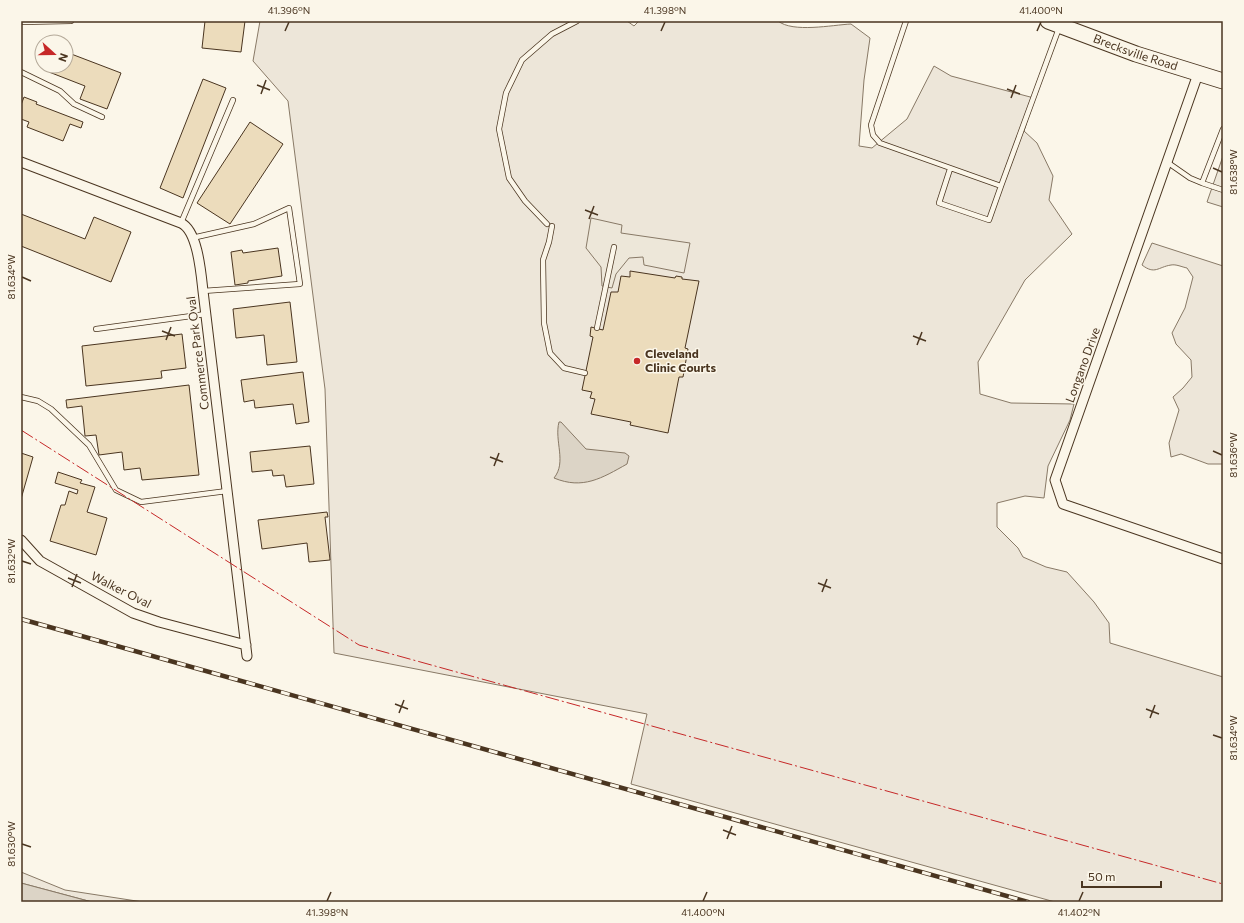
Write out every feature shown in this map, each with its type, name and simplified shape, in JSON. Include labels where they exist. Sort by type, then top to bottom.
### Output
[{"type":"main road","name":"Brecksville Road","points":[[1054,23],[1198,74],[1223,81]]},
{"type":"street","name":"Longano Drive","points":[[1198,74],[1055,480],[1063,504],[1223,559]]},
{"type":"street","points":[[21,162],[181,223]]},
{"type":"street","name":"Commerce Park Oval","points":[[181,223],[190,229],[198,253],[247,656]]},
{"type":"street","name":"Walker Oval","points":[[21,540],[40,561],[133,613],[159,622],[246,645]]},
{"type":"lane","points":[[21,22],[71,21]]},
{"type":"lane","points":[[577,21],[552,34],[522,60],[506,92],[499,129],[509,178],[525,201],[550,225],[549,242],[543,260],[544,323],[550,353],[564,368],[585,373]]},
{"type":"lane","points":[[906,21],[871,124],[873,135],[880,143],[1001,186]]},
{"type":"lane","points":[[950,169],[939,203],[989,220],[1054,23]]},
{"type":"lane","points":[[21,72],[60,91],[74,104],[102,117]]},
{"type":"lane","points":[[181,223],[233,100]]},
{"type":"lane","points":[[1202,183],[1223,129]]},
{"type":"lane","points":[[1167,162],[1190,178],[1223,190]]},
{"type":"lane","points":[[192,238],[254,224],[289,208],[300,284],[203,292]]},
{"type":"lane","points":[[597,328],[614,247]]},
{"type":"lane","points":[[96,329],[206,314]]},
{"type":"lane","points":[[21,397],[38,401],[51,408],[89,445],[116,490],[130,498],[141,502],[227,491]]},
{"type":"shaded area","points":[[260,21],[627,21],[634,26],[639,21],[778,21],[793,27],[824,27],[851,24],[870,38],[864,80],[859,146],[872,148],[907,119],[934,66],[951,76],[1034,98],[1024,131],[1037,143],[1053,176],[1049,200],[1072,234],[1025,280],[978,362],[980,394],[1011,403],[1074,404],[1070,420],[1048,466],[1044,498],[1025,496],[997,503],[997,527],[1018,548],[1023,557],[1046,567],[1067,572],[1094,602],[1109,623],[1110,643],[1223,677],[1223,902],[1055,902],[631,784],[647,714],[334,653],[325,389],[288,101],[253,61]]},
{"type":"shaded area","points":[[1223,156],[1223,207],[1207,202]]},
{"type":"shaded area","points":[[591,218],[622,225],[621,233],[690,243],[684,273],[644,265],[643,257],[629,258],[616,274],[612,288],[602,286],[601,267],[586,248]]},
{"type":"shaded area","points":[[1152,243],[1223,266],[1223,464],[1208,464],[1181,454],[1171,457],[1169,443],[1179,410],[1173,397],[1192,377],[1191,360],[1176,344],[1172,333],[1185,308],[1193,277],[1187,268],[1177,265],[1150,270],[1142,265]]},
{"type":"shaded area","points":[[559,422],[561,422],[586,449],[625,453],[629,456],[627,464],[601,478],[583,483],[574,483],[554,478],[560,465],[558,437]]},
{"type":"shaded area","points":[[21,872],[65,890],[143,902],[92,902],[21,883]]},
{"type":"shaded area","points":[[21,883],[92,902],[21,902]]},
{"type":"building","points":[[205,21],[245,21],[241,52],[202,48]]},
{"type":"building","points":[[74,55],[121,73],[107,109],[80,99],[85,86],[54,74],[74,74]]},
{"type":"building","points":[[203,79],[226,88],[183,198],[160,188]]},
{"type":"building","points":[[24,97],[37,102],[36,104],[83,122],[81,128],[70,124],[63,141],[27,127],[29,122],[21,119],[21,105]]},
{"type":"building","points":[[250,122],[283,144],[230,224],[197,203]]},
{"type":"building","points":[[21,214],[85,239],[94,217],[131,232],[111,282],[21,246]]},
{"type":"building","points":[[278,248],[282,276],[248,281],[248,283],[235,285],[231,252],[242,250],[243,253]]},
{"type":"building","name":"Cleveland Clinic Courts","points":[[630,271],[675,278],[676,276],[682,277],[682,279],[699,281],[685,348],[688,349],[683,377],[679,377],[668,433],[630,425],[631,422],[591,414],[595,399],[590,398],[592,392],[582,390],[593,337],[590,336],[591,327],[603,330],[611,292],[618,292],[621,276],[630,277]]},
{"type":"building","points":[[290,302],[297,362],[267,365],[264,335],[236,338],[233,309]]},
{"type":"building","points":[[182,334],[186,368],[161,371],[162,378],[86,386],[82,346]]},
{"type":"building","points":[[303,372],[309,422],[296,424],[293,404],[255,408],[254,400],[244,402],[241,380]]},
{"type":"building","points":[[189,385],[199,475],[142,480],[140,468],[124,470],[122,452],[99,455],[96,435],[85,436],[82,406],[67,408],[66,400]]},
{"type":"building","points":[[310,446],[314,484],[286,487],[284,475],[273,476],[272,470],[252,472],[250,452]]},
{"type":"building","points":[[21,453],[33,457],[21,499]]},
{"type":"building","points":[[58,472],[82,480],[80,483],[95,487],[87,512],[107,518],[96,555],[50,541],[61,505],[65,505],[69,491],[77,494],[78,490],[55,483]]},
{"type":"building","points":[[327,512],[328,517],[325,517],[330,560],[309,562],[307,543],[262,549],[258,520]]},
{"type":"railway","points":[[21,619],[1028,902]]},
{"type":"power","points":[[21,430],[359,645],[1223,884]]},
{"type":"place","name":"Cleveland Clinic Courts","points":[[637,361]]}]
